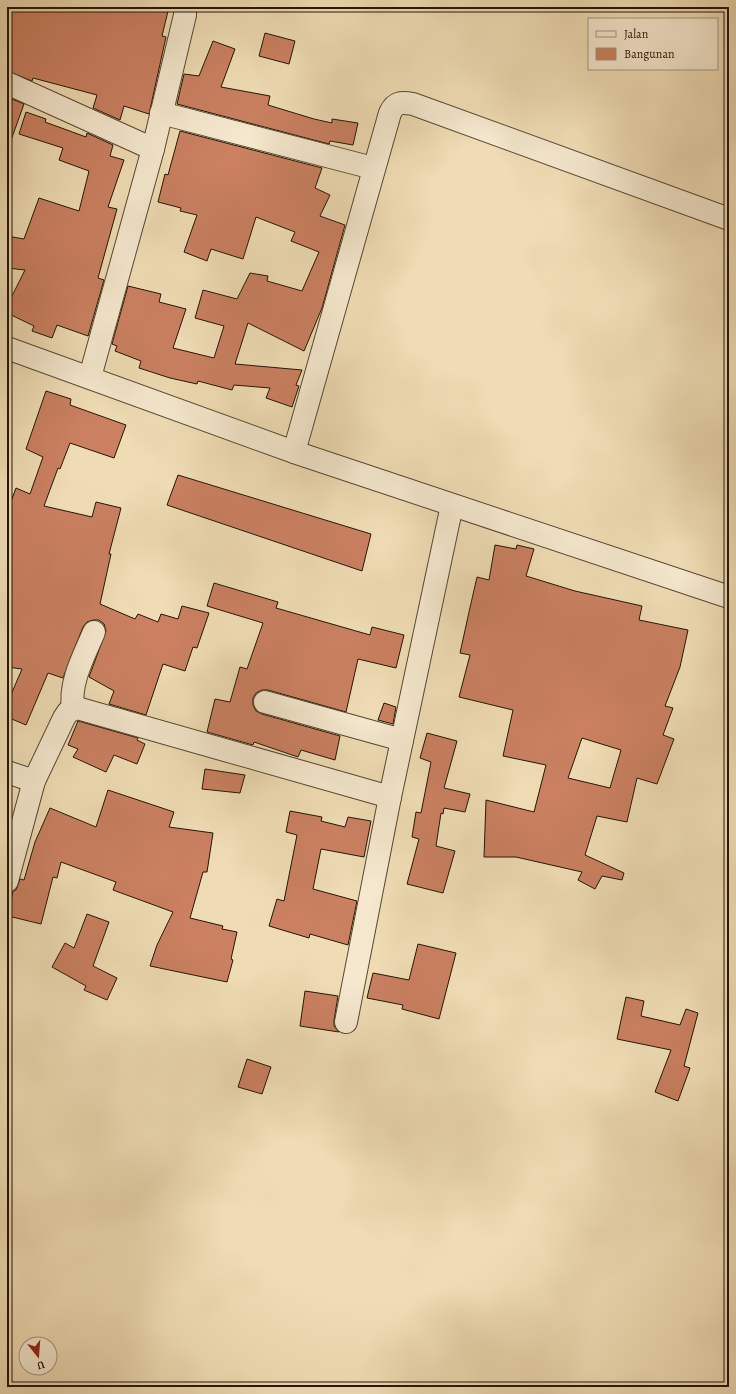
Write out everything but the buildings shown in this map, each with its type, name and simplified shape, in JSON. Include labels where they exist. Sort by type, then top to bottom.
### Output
[{"type":"street","points":[[90,377],[153,149],[185,15],[185,7]]},
{"type":"street","points":[[7,83],[153,149]]},
{"type":"street","points":[[294,452],[373,168],[393,106],[404,102],[413,104],[729,220]]},
{"type":"street","points":[[161,114],[373,168]]},
{"type":"street","points":[[7,348],[294,452],[729,597]]},
{"type":"street","points":[[346,1022],[390,797],[452,505]]},
{"type":"street","points":[[73,709],[72,699],[74,685],[94,632]]},
{"type":"street","points":[[265,702],[402,740]]},
{"type":"street","points":[[7,881],[34,781],[64,718],[73,709],[77,708],[90,710],[390,797]]},
{"type":"street","points":[[7,772],[34,781]]}]
